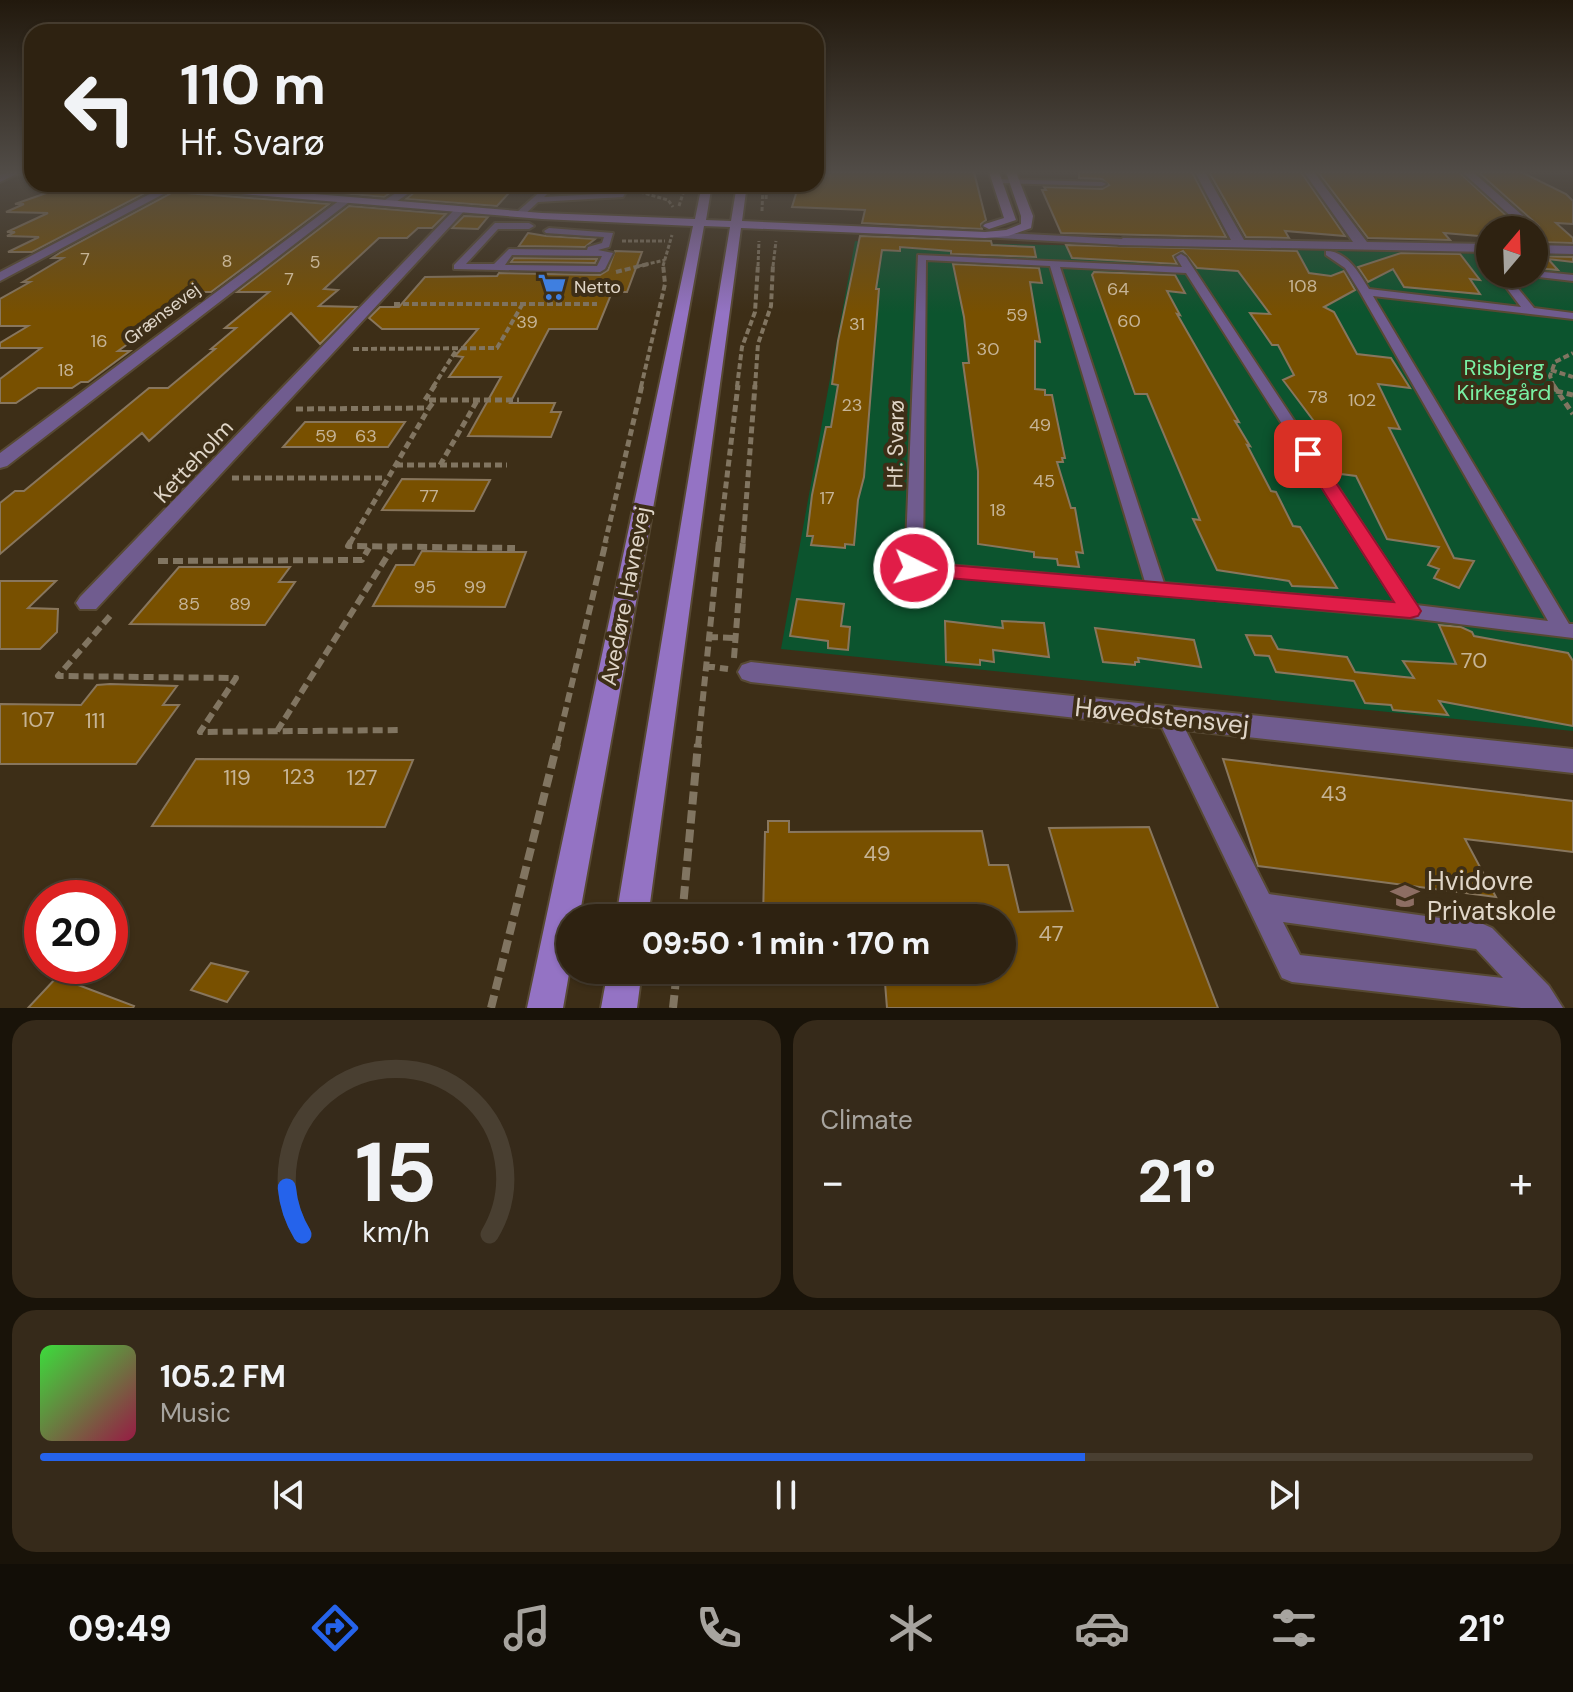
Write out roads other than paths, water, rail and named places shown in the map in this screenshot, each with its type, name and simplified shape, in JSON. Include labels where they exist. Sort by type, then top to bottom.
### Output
[{"type":"street","points":[[0,277],[110,219]]},
{"type":"street","name":"Grænsevej","points":[[0,462],[321,219]]},
{"type":"street","name":"Ketteholm","points":[[88,603],[451,219]]},
{"type":"street","points":[[630,219],[985,235],[1008,233],[1027,226],[1027,219]]},
{"type":"street","points":[[634,904],[672,635],[738,219]]},
{"type":"street","points":[[737,223],[762,219]]},
{"type":"street","points":[[764,219],[999,225],[1010,219]]},
{"type":"street","points":[[1225,219],[1241,244]]},
{"type":"street","points":[[1342,219],[1364,246]]},
{"type":"street","name":"Avedøre Havnevej","points":[[545,1008],[687,221]]},
{"type":"street","points":[[1548,239],[1566,250]]},
{"type":"street","points":[[1123,242],[1476,248]]},
{"type":"street","name":"Høvedstensvej","points":[[751,672],[1573,761]]},
{"type":"street","points":[[619,1008],[623,984]]},
{"type":"lane","points":[[497,268],[527,228],[538,219]]},
{"type":"lane","points":[[537,252],[599,248],[606,245],[611,237],[601,233],[549,231],[495,226],[458,267],[600,269],[618,236],[612,232],[549,231]]},
{"type":"lane","points":[[1027,226],[1085,241]]},
{"type":"lane","points":[[985,235],[1123,242]]},
{"type":"lane","points":[[509,252],[608,253]]},
{"type":"lane","name":"Hf. Svarø","points":[[1329,253],[1349,266],[1568,631]]},
{"type":"lane","name":"Hf. Svarø","points":[[1410,611],[1185,264],[1054,264],[921,257],[914,568],[1410,611],[1568,631]]},
{"type":"lane","points":[[1054,264],[1157,590]]},
{"type":"lane","points":[[1548,275],[1573,278]]},
{"type":"lane","points":[[1512,288],[1530,311]]},
{"type":"lane","points":[[1365,292],[1573,316]]},
{"type":"lane","points":[[1168,717],[1292,968],[1544,1002]]},
{"type":"lane","points":[[1262,906],[1483,937],[1544,1002]]},
{"type":"place","name":"Netto","points":[[552,287]]},
{"type":"place","name":"Hvidovre Privatskole","points":[[1405,896]]},
{"type":"park label","name":"Risbjerg Kirkegård","points":[[1504,380]]}]
